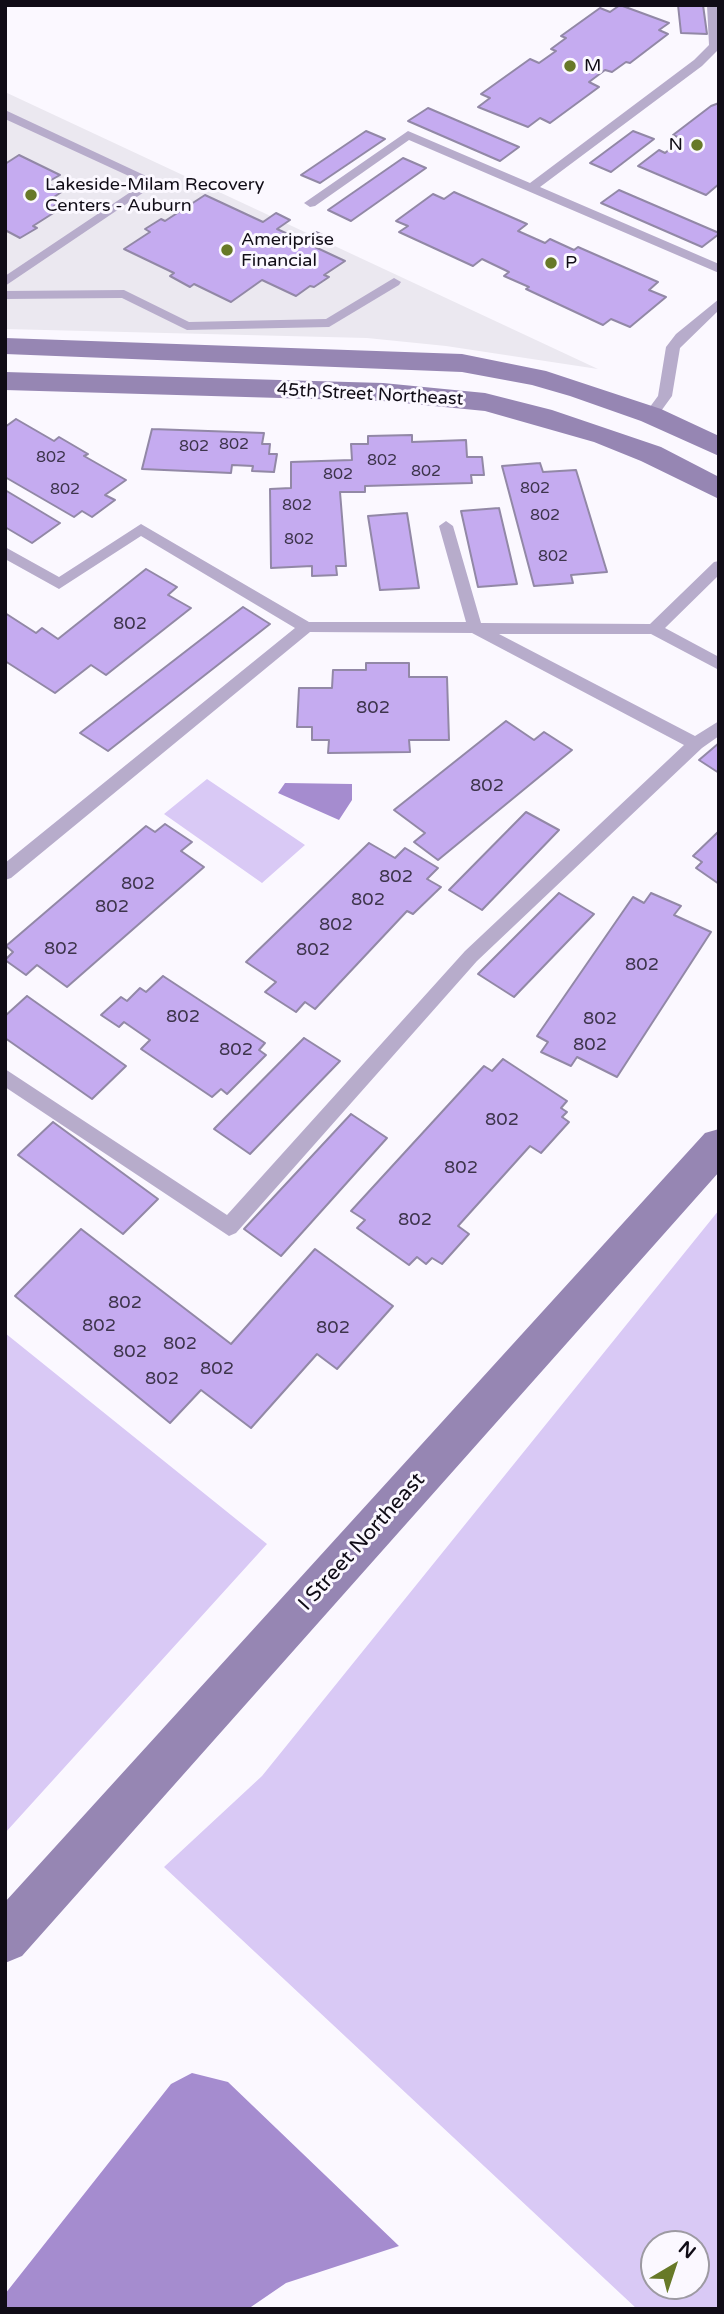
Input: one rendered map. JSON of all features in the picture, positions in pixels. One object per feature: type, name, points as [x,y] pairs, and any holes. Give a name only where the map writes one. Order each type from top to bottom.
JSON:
[{"type":"street","name":"45th Street Northeast","points":[[5,346],[186,339],[462,363],[536,377],[652,415],[719,447]]},
{"type":"street","name":"45th Street Northeast","points":[[5,381],[383,392],[485,402],[542,416],[604,436],[651,454],[719,488]]},
{"type":"street","name":"I Street Northeast","points":[[5,1939],[719,1145]]},
{"type":"lane","points":[[531,188],[698,63],[715,46],[713,5]]},
{"type":"lane","points":[[5,114],[153,183],[5,282]]},
{"type":"lane","points":[[310,203],[408,135],[719,270]]},
{"type":"lane","points":[[5,295],[124,294],[186,339],[329,323],[394,282]]},
{"type":"lane","points":[[652,415],[665,396],[673,347],[719,303]]},
{"type":"lane","points":[[446,526],[475,628],[696,744]]},
{"type":"lane","points":[[5,552],[59,584],[141,529],[306,627],[653,629],[719,664]]},
{"type":"lane","points":[[653,629],[719,566]]},
{"type":"lane","points":[[5,873],[306,627]]},
{"type":"lane","points":[[5,1077],[229,1227],[471,956],[696,744],[719,727]]},
{"type":"shaded area","points":[[5,92],[598,369],[446,346],[367,338],[5,329]]},
{"type":"shaded area","points":[[207,779],[305,845],[262,883],[164,814]]},
{"type":"shaded area","points":[[285,783],[352,784],[352,800],[339,820],[278,793]]},
{"type":"shaded area","points":[[719,1210],[719,2309],[637,2309],[164,1867],[262,1776]]},
{"type":"shaded area","points":[[5,1333],[267,1544],[5,1833]]},
{"type":"shaded area","points":[[192,2073],[228,2082],[399,2246],[286,2283],[248,2309],[5,2309],[5,2294],[171,2084]]},
{"type":"building","name":"M","points":[[620,5],[669,23],[659,30],[668,34],[630,63],[626,62],[612,72],[605,70],[589,82],[599,87],[550,123],[540,118],[528,127],[478,107],[490,98],[481,94],[530,59],[539,63],[556,51],[551,49],[566,38],[561,36],[600,8],[610,12]]},
{"type":"building","points":[[678,5],[703,5],[707,34],[681,33]]},
{"type":"building","name":"N","points":[[719,103],[719,184],[706,195],[638,166],[659,150],[665,153],[682,139],[673,135],[711,106]]},
{"type":"building","points":[[428,108],[519,147],[500,161],[408,121]]},
{"type":"building","points":[[366,131],[385,139],[320,183],[301,175]]},
{"type":"building","points":[[633,131],[654,139],[611,172],[590,163]]},
{"type":"building","name":"Lakeside-Milam Recovery Centers - Auburn","points":[[19,155],[60,175],[46,183],[63,191],[51,199],[59,203],[49,209],[55,212],[33,226],[37,228],[20,238],[5,230],[5,164]]},
{"type":"building","points":[[403,158],[426,168],[351,221],[328,210]]},
{"type":"building","points":[[619,190],[719,234],[702,247],[601,203]]},
{"type":"building","name":"P","points":[[454,192],[527,224],[518,231],[545,243],[550,239],[574,250],[578,247],[658,282],[649,290],[666,297],[630,327],[611,319],[603,325],[526,289],[529,287],[504,276],[509,272],[482,259],[473,266],[399,232],[408,226],[396,221],[433,194],[444,199]]},
{"type":"building","points":[[205,195],[263,222],[276,213],[290,220],[277,229],[303,241],[316,232],[329,238],[315,247],[345,261],[324,275],[329,277],[296,296],[262,280],[231,302],[194,284],[190,287],[170,276],[174,273],[124,249],[150,232],[145,229],[161,219],[165,221]]},
{"type":"building","points":[[16,419],[54,441],[59,437],[88,454],[84,456],[126,480],[105,495],[115,500],[92,517],[82,511],[74,517],[5,477],[5,427]]},
{"type":"building","points":[[152,429],[264,433],[262,444],[270,444],[269,454],[277,454],[274,472],[252,471],[253,466],[232,465],[231,473],[142,469]]},
{"type":"building","points":[[412,435],[412,442],[466,440],[467,457],[482,457],[484,475],[471,475],[472,483],[365,486],[365,492],[340,492],[346,566],[336,566],[337,575],[312,576],[312,566],[271,568],[270,489],[291,488],[291,462],[352,460],[351,444],[368,444],[368,436]]},
{"type":"building","points":[[540,463],[543,472],[576,470],[607,572],[571,575],[573,583],[534,586],[502,466]]},
{"type":"building","points":[[5,490],[60,523],[32,543],[5,527]]},
{"type":"building","points":[[499,508],[517,584],[478,587],[461,511]]},
{"type":"building","points":[[407,513],[419,588],[380,590],[368,516]]},
{"type":"building","points":[[146,569],[177,587],[168,595],[191,608],[106,675],[91,665],[55,693],[5,661],[5,613],[36,633],[42,628],[58,639]]},
{"type":"building","points":[[243,607],[270,624],[108,751],[80,733]]},
{"type":"building","points":[[366,663],[409,663],[409,677],[447,677],[449,740],[409,740],[410,752],[328,753],[329,740],[312,740],[312,727],[297,727],[299,688],[332,688],[333,670],[366,670]]},
{"type":"building","points":[[506,721],[534,740],[544,732],[572,750],[438,860],[414,842],[425,833],[394,810]]},
{"type":"building","points":[[719,743],[719,773],[699,760]]},
{"type":"building","points":[[526,812],[559,830],[482,910],[449,890]]},
{"type":"building","points":[[165,824],[192,842],[181,851],[204,867],[67,987],[37,965],[26,975],[5,960],[13,952],[6,946],[146,826],[155,832]]},
{"type":"building","points":[[719,831],[719,884],[696,868],[702,862],[693,856]]},
{"type":"building","points":[[369,843],[395,858],[405,848],[438,868],[427,879],[441,887],[413,914],[407,911],[315,1009],[305,1002],[296,1012],[265,992],[276,982],[246,962]]},
{"type":"building","points":[[559,893],[594,914],[514,997],[478,974]]},
{"type":"building","points":[[651,893],[681,906],[674,915],[711,932],[617,1077],[577,1057],[571,1066],[541,1052],[548,1042],[537,1036],[633,897],[644,903]]},
{"type":"building","points":[[163,976],[265,1043],[259,1050],[266,1055],[227,1094],[221,1089],[212,1097],[141,1049],[150,1040],[124,1022],[119,1027],[101,1015],[121,997],[127,1001],[140,988],[146,992]]},
{"type":"building","points":[[27,996],[126,1066],[92,1099],[5,1038],[5,1016]]},
{"type":"building","points":[[304,1038],[340,1061],[250,1154],[214,1129]]},
{"type":"building","points":[[503,1059],[567,1101],[561,1108],[567,1112],[562,1117],[569,1122],[541,1153],[530,1146],[458,1226],[469,1234],[442,1264],[432,1258],[426,1264],[417,1257],[409,1265],[357,1228],[365,1220],[351,1211],[484,1066],[492,1071]]},
{"type":"building","points":[[351,1114],[387,1138],[281,1256],[244,1229]]},
{"type":"building","points":[[53,1122],[158,1199],[123,1234],[18,1155]]},
{"type":"building","points":[[81,1229],[231,1344],[315,1249],[393,1306],[337,1369],[317,1354],[251,1428],[201,1390],[170,1423],[15,1296]]},
{"type":"place","name":"M","points":[[570,66]]},
{"type":"place","name":"N","points":[[697,145]]},
{"type":"place","name":"Lakeside-Milam Recovery Centers - Auburn","points":[[31,195]]},
{"type":"place","name":"Ameriprise Financial","points":[[227,250]]},
{"type":"place","name":"P","points":[[551,263]]}]
